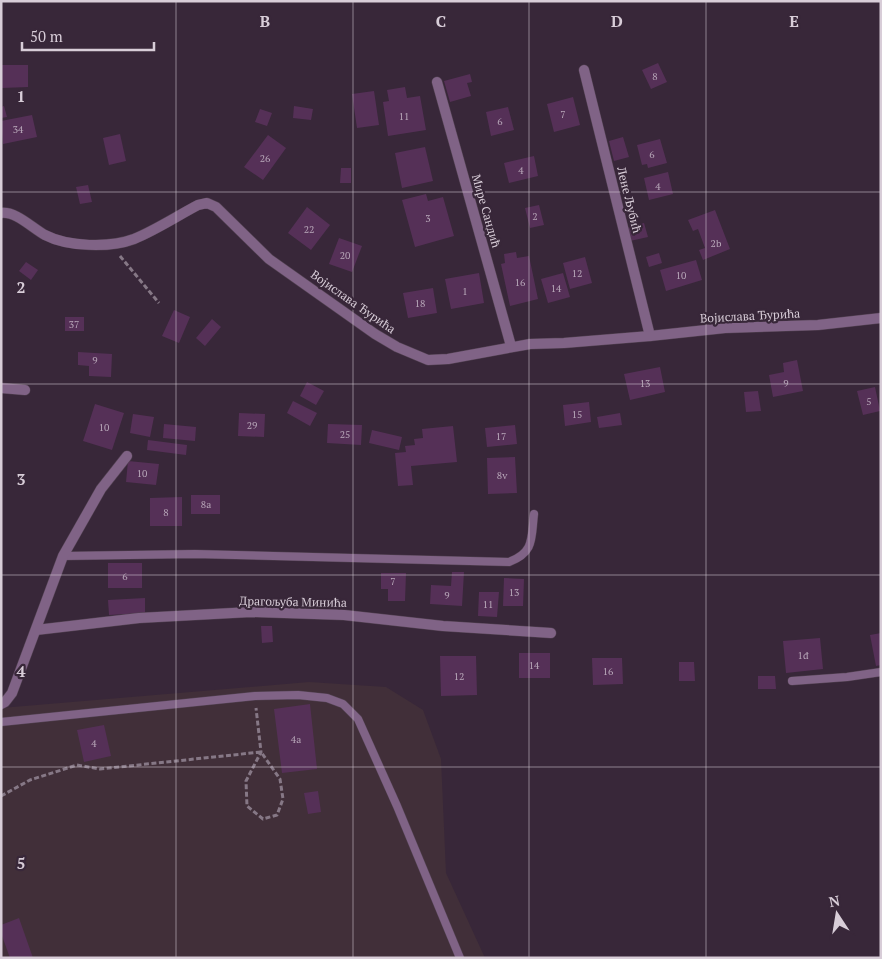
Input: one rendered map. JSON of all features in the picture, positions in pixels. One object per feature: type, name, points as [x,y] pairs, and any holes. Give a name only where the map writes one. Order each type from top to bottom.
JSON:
[{"type":"street","name":"Лене Љубић","points":[[584,70],[650,336]]},
{"type":"street","name":"Мире Сандић","points":[[437,82],[511,346]]},
{"type":"street","name":"Војислава Ђурића","points":[[2,212],[12,214],[36,230],[60,241],[73,244],[111,244],[134,239],[198,205],[207,203],[216,207],[269,259],[375,334],[397,347],[428,360],[478,354],[511,346],[650,336],[725,328],[818,325],[881,318]]},
{"type":"street","points":[[1,388],[26,390]]},
{"type":"street","points":[[1,704],[12,693],[63,556],[101,489],[127,456]]},
{"type":"street","name":"Драгољуба Минића","points":[[36,630],[139,618],[251,612],[344,615],[443,626],[551,633]]},
{"type":"lane","points":[[63,556],[195,554],[509,562],[522,556],[530,547],[534,514]]},
{"type":"lane","points":[[792,680],[847,677],[881,672]]},
{"type":"lane","points":[[1,722],[255,696],[298,695],[326,698],[343,704],[358,719],[397,806],[460,958]]},
{"type":"path","points":[[111,244],[159,304]]},
{"type":"path","points":[[255,696],[261,752],[280,779],[282,799],[276,815],[263,819],[247,806],[246,781],[261,752]]},
{"type":"path","points":[[1,796],[30,780],[77,765],[100,769],[261,752]]},
{"type":"shaded area","points":[[309,682],[386,687],[423,710],[441,759],[446,873],[485,958],[1,958],[1,708]]},
{"type":"building","points":[[658,63],[667,82],[651,89],[642,70]]},
{"type":"building","points":[[2,65],[28,65],[28,87],[2,88]]},
{"type":"building","points":[[470,74],[472,82],[467,83],[471,96],[450,102],[444,81]]},
{"type":"building","points":[[405,87],[407,98],[420,96],[426,130],[388,136],[383,102],[389,101],[387,90]]},
{"type":"building","points":[[374,91],[379,125],[357,128],[352,94]]},
{"type":"building","points":[[573,97],[580,125],[554,132],[547,104]]},
{"type":"building","points":[[4,106],[7,117],[1,118],[1,107]]},
{"type":"building","points":[[294,106],[313,109],[311,120],[293,118]]},
{"type":"building","points":[[508,107],[514,130],[491,136],[486,112]]},
{"type":"building","points":[[260,109],[272,113],[267,126],[255,122]]},
{"type":"building","points":[[32,115],[37,137],[3,144],[1,121]]},
{"type":"building","points":[[120,134],[126,161],[109,165],[103,138]]},
{"type":"building","points":[[268,135],[286,148],[263,180],[244,167]]},
{"type":"building","points":[[623,137],[629,157],[614,161],[609,141]]},
{"type":"building","points":[[660,139],[667,163],[648,168],[647,164],[642,165],[637,145]]},
{"type":"building","points":[[425,147],[433,181],[402,188],[395,153]]},
{"type":"building","points":[[534,156],[538,176],[509,183],[504,163]]},
{"type":"building","points":[[341,168],[351,168],[351,183],[340,183]]},
{"type":"building","points":[[668,172],[673,194],[649,200],[644,178]]},
{"type":"building","points":[[88,185],[92,202],[80,204],[76,187]]},
{"type":"building","points":[[426,194],[428,201],[443,197],[454,236],[415,247],[402,200]]},
{"type":"building","points":[[539,205],[544,225],[530,228],[525,208]]},
{"type":"building","points":[[307,207],[330,225],[311,250],[288,233]]},
{"type":"building","points":[[715,210],[730,249],[703,260],[699,250],[705,248],[698,229],[693,231],[688,220]]},
{"type":"building","points":[[644,223],[648,237],[630,241],[627,228]]},
{"type":"building","points":[[339,238],[362,246],[352,272],[329,264]]},
{"type":"building","points":[[516,252],[517,258],[529,256],[538,299],[510,306],[501,264],[505,263],[504,254]]},
{"type":"building","points":[[659,253],[662,263],[649,267],[646,257]]},
{"type":"building","points":[[585,257],[592,283],[570,289],[563,263]]},
{"type":"building","points":[[696,260],[702,280],[666,291],[660,270]]},
{"type":"building","points":[[26,262],[38,270],[31,280],[19,271]]},
{"type":"building","points":[[479,273],[484,303],[451,309],[445,279]]},
{"type":"building","points":[[563,273],[570,297],[548,303],[541,279]]},
{"type":"building","points":[[433,288],[437,313],[408,318],[403,293]]},
{"type":"building","points":[[174,310],[190,317],[179,343],[162,336]]},
{"type":"building","points":[[65,317],[84,317],[84,331],[65,331]]},
{"type":"building","points":[[212,319],[221,327],[205,346],[196,338]]},
{"type":"building","points":[[78,352],[112,354],[111,377],[89,376],[89,366],[78,365]]},
{"type":"building","points":[[797,360],[803,391],[773,397],[769,375],[784,372],[783,363]]},
{"type":"building","points":[[660,367],[665,392],[630,400],[624,374]]},
{"type":"building","points":[[307,382],[324,391],[316,405],[300,396]]},
{"type":"building","points":[[875,387],[880,411],[863,415],[857,391]]},
{"type":"building","points":[[758,391],[761,411],[746,412],[744,392]]},
{"type":"building","points":[[293,401],[317,413],[310,426],[287,413]]},
{"type":"building","points":[[589,402],[591,422],[565,426],[563,405]]},
{"type":"building","points":[[95,404],[124,413],[112,450],[83,441]]},
{"type":"building","points":[[239,413],[265,414],[264,437],[238,436]]},
{"type":"building","points":[[620,413],[622,425],[599,428],[597,417]]},
{"type":"building","points":[[133,414],[154,417],[150,437],[130,433]]},
{"type":"building","points":[[164,424],[196,427],[195,441],[163,438]]},
{"type":"building","points":[[328,424],[362,425],[361,445],[327,443]]},
{"type":"building","points":[[515,425],[517,444],[487,447],[485,428]]},
{"type":"building","points":[[453,426],[457,462],[411,466],[413,485],[398,486],[395,453],[406,452],[405,446],[415,445],[414,439],[423,438],[422,429]]},
{"type":"building","points":[[372,430],[402,437],[399,450],[369,443]]},
{"type":"building","points":[[148,440],[187,445],[186,455],[147,450]]},
{"type":"building","points":[[515,457],[517,493],[488,494],[487,458]]},
{"type":"building","points":[[128,461],[159,464],[156,485],[126,482]]},
{"type":"building","points":[[191,495],[220,495],[220,514],[191,514]]},
{"type":"building","points":[[182,497],[182,526],[150,526],[150,498]]},
{"type":"building","points":[[108,563],[142,563],[142,588],[108,588]]},
{"type":"building","points":[[452,572],[464,572],[462,606],[430,604],[431,585],[451,586]]},
{"type":"building","points":[[381,573],[406,573],[405,601],[388,601],[388,589],[381,589]]},
{"type":"building","points":[[504,578],[524,579],[523,606],[503,606]]},
{"type":"building","points":[[479,592],[499,592],[497,617],[478,616]]},
{"type":"building","points":[[145,598],[145,613],[109,615],[108,600]]},
{"type":"building","points":[[261,626],[272,626],[273,642],[262,643]]},
{"type":"building","points":[[881,633],[881,665],[876,666],[870,635]]},
{"type":"building","points":[[820,638],[823,669],[786,673],[783,641]]},
{"type":"building","points":[[519,653],[550,653],[550,678],[519,678]]},
{"type":"building","points":[[440,656],[476,656],[477,695],[441,696]]},
{"type":"building","points":[[592,658],[622,658],[623,684],[593,685]]},
{"type":"building","points":[[679,662],[694,662],[695,681],[679,681]]},
{"type":"building","points":[[758,676],[775,676],[776,689],[758,689]]},
{"type":"building","points":[[310,704],[317,769],[282,773],[274,709]]},
{"type":"building","points":[[104,725],[111,756],[84,762],[77,730]]},
{"type":"building","points":[[318,791],[321,812],[308,814],[304,793]]},
{"type":"building","points":[[19,918],[33,958],[10,958],[1,933],[1,925]]}]
